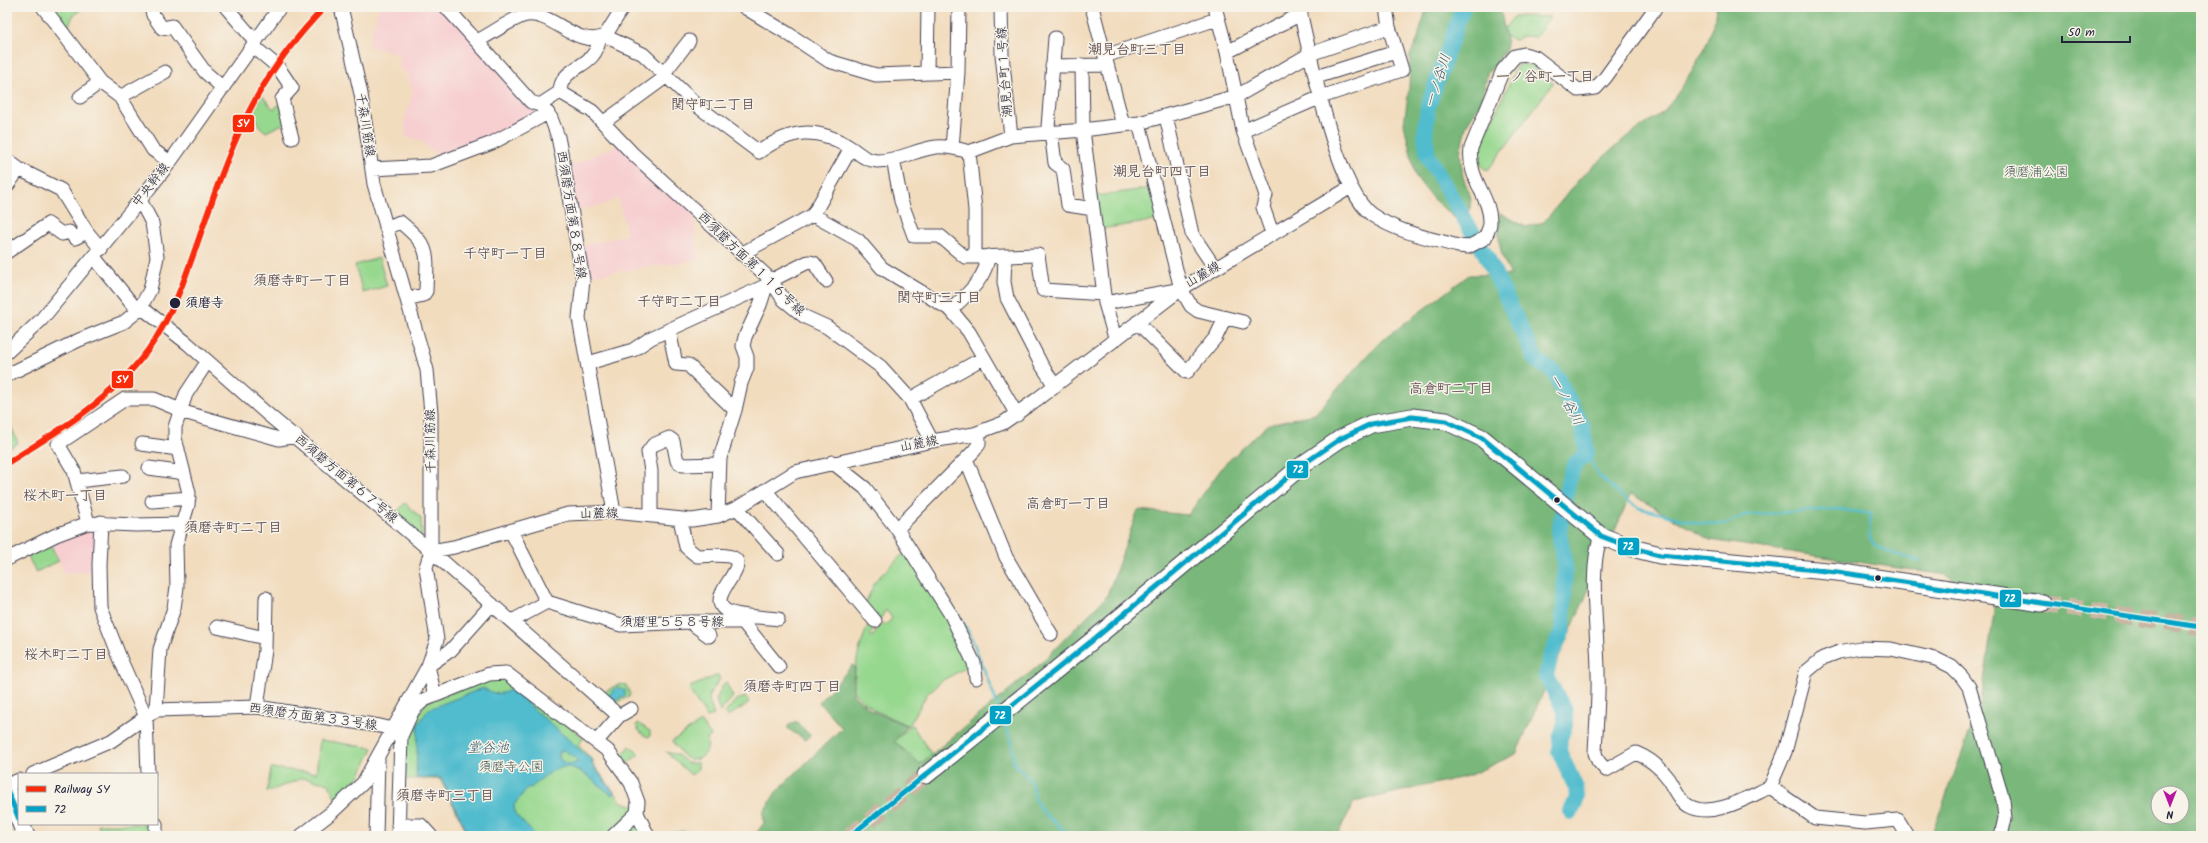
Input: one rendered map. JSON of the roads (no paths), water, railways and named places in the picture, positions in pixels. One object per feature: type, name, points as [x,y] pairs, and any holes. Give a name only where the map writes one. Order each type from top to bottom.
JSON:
[{"type":"main road","points":[[926,775],[1093,640],[1305,463],[1340,439],[1371,424],[1412,417],[1446,421],[1482,438],[1601,536],[1632,548],[1660,555],[1837,572],[2042,603]]},
{"type":"main road","points":[[8,793],[18,817]]},
{"type":"main road","points":[[21,825],[26,836]]},
{"type":"street","points":[[43,7],[100,82],[120,97],[153,150],[170,162]]},
{"type":"street","points":[[151,7],[153,15],[162,28],[172,26],[205,72],[223,88]]},
{"type":"street","points":[[226,7],[254,44],[278,67],[292,88],[282,99],[292,138]]},
{"type":"street","name":"千森川筋線","points":[[301,836],[331,812],[363,783],[397,732],[428,666],[437,640],[426,566],[431,551],[431,413],[427,370],[374,184],[360,94],[341,7]]},
{"type":"street","points":[[446,7],[531,102],[544,109]]},
{"type":"street","points":[[372,169],[431,166],[492,143],[544,109],[560,92],[563,78],[591,58],[598,48],[602,37],[623,7]]},
{"type":"street","points":[[744,7],[829,61],[876,75],[958,72]]},
{"type":"street","points":[[926,72],[928,7]]},
{"type":"street","points":[[952,148],[958,72],[959,7]]},
{"type":"street","name":"潮見台町１号線","points":[[1001,7],[1002,55],[1011,136]]},
{"type":"street","points":[[1092,7],[1123,125]]},
{"type":"street","points":[[1243,131],[1320,97],[1402,70],[1389,27],[1386,7]]},
{"type":"street","points":[[1228,52],[1300,11],[1320,97],[1333,141],[1351,187],[1371,214],[1392,227],[1468,248],[1485,238],[1490,223],[1487,207],[1472,174],[1469,161],[1471,148],[1503,70],[1515,56],[1524,54],[1535,57],[1578,90],[1596,88],[1605,78],[1656,7]]},
{"type":"street","name":"中央幹線","points":[[7,352],[41,320],[98,253],[170,162],[254,44],[276,9]]},
{"type":"street","points":[[1052,66],[1082,65],[1106,60],[1216,13],[1228,52],[1243,131],[1266,195],[1263,207],[1272,233]]},
{"type":"street","points":[[477,41],[495,33],[511,21],[525,15],[536,15],[586,39],[602,37],[642,54],[700,108],[759,152],[774,141],[793,133],[827,134],[868,160],[893,159],[935,147],[952,148],[969,152],[1011,136],[1083,130],[1139,123],[1237,96],[1310,54],[1389,27]]},
{"type":"street","points":[[1055,38],[1048,127],[1051,132],[1055,163],[1063,169],[1068,205],[1093,209]]},
{"type":"street","points":[[604,122],[665,75],[689,41]]},
{"type":"street","points":[[1316,77],[1396,52]]},
{"type":"street","points":[[1082,65],[1083,130],[1105,299],[1115,338]]},
{"type":"street","points":[[120,97],[165,72]]},
{"type":"street","points":[[80,97],[100,82]]},
{"type":"street","name":"西須磨方面第１１６号線","points":[[560,92],[592,111],[604,122],[632,153],[741,254],[784,300],[805,317],[827,327],[881,367],[910,399],[932,441]]},
{"type":"street","name":"西須磨方面第８８号線","points":[[544,109],[558,137],[571,215],[580,250],[583,280],[579,318],[614,512]]},
{"type":"street","points":[[1166,116],[1192,234],[1215,268]]},
{"type":"street","points":[[1139,123],[1180,289],[1191,306],[1198,311],[1243,322]]},
{"type":"street","points":[[741,254],[813,215],[851,148]]},
{"type":"street","points":[[951,310],[971,291],[980,279],[982,256],[975,210],[969,152]]},
{"type":"street","points":[[893,159],[902,201],[914,236],[940,236],[965,257],[1038,255],[1043,290],[1105,299],[1180,289]]},
{"type":"street","name":"西須磨方面第６７号線","points":[[7,160],[19,169],[61,190],[98,253],[136,309],[146,311],[160,322],[296,436],[512,621],[619,716]]},
{"type":"street","points":[[8,183],[19,169]]},
{"type":"street","name":"山麓線","points":[[431,551],[454,547],[568,514],[614,512],[692,520],[718,516],[737,508],[795,472],[832,462],[932,441],[974,434],[1003,423],[1017,415],[1180,289],[1351,187]]},
{"type":"street","points":[[7,375],[65,347],[124,322],[140,310],[152,285],[157,256],[152,223],[140,200]]},
{"type":"street","points":[[813,215],[858,240],[882,268],[951,310],[969,332],[1017,415]]},
{"type":"street","points":[[386,228],[400,222],[418,237],[427,254],[426,291],[423,295],[407,299]]},
{"type":"street","points":[[7,252],[48,224],[62,234],[69,232],[75,238],[87,232]]},
{"type":"street","points":[[1005,256],[1004,282],[1008,298],[1041,364],[1055,386]]},
{"type":"street","points":[[588,363],[633,350],[669,330],[808,262],[814,264],[826,281]]},
{"type":"street","points":[[718,516],[719,464],[735,410],[741,383],[747,368],[747,357],[743,346],[745,337],[760,305],[768,282]]},
{"type":"street","points":[[1137,322],[1187,372],[1216,337],[1225,318]]},
{"type":"street","points":[[669,330],[676,364],[688,365],[735,410]]},
{"type":"street","points":[[910,399],[983,358]]},
{"type":"street","points":[[148,773],[151,713],[160,649],[174,608],[177,588],[176,544],[189,498],[178,449],[175,426],[186,394],[207,362]]},
{"type":"street","points":[[151,713],[122,663],[100,607],[99,565],[95,522],[74,471],[58,444],[125,399],[154,399],[180,411],[279,439],[296,436]]},
{"type":"street","points":[[900,527],[979,444],[979,439],[974,434]]},
{"type":"street","points":[[651,516],[651,471],[648,452],[652,445],[669,438],[673,441],[677,462],[683,465],[719,464]]},
{"type":"street","points":[[142,444],[178,449]]},
{"type":"street","points":[[966,459],[1006,557],[1051,634]]},
{"type":"street","points":[[832,462],[865,488],[900,527],[951,615],[974,663],[976,678]]},
{"type":"street","points":[[149,468],[184,473]]},
{"type":"street","points":[[77,481],[123,476]]},
{"type":"street","points":[[765,490],[875,621]]},
{"type":"street","points":[[152,501],[189,498]]},
{"type":"street","points":[[737,508],[778,554]]},
{"type":"street","points":[[680,519],[686,547],[697,556],[727,555],[733,558],[736,564],[736,572],[720,594],[720,604],[724,610],[734,613],[778,619]]},
{"type":"street","points":[[7,559],[56,535],[95,522],[136,525],[182,524]]},
{"type":"street","points":[[510,531],[547,602],[512,621]]},
{"type":"street","points":[[1601,536],[1596,548],[1598,673],[1595,753],[1598,761],[1606,770],[1636,753],[1647,757],[1660,768],[1688,806],[1703,811],[1725,806],[1770,787],[1785,752],[1806,672],[1823,658],[1838,652],[1860,648],[1891,649],[1936,659],[1952,667],[1969,687],[2003,800],[2005,818],[2001,836]]},
{"type":"street","points":[[257,707],[265,638],[266,598]]},
{"type":"street","name":"須磨里５５８号線","points":[[547,602],[622,625],[690,622],[743,622],[779,667]]},
{"type":"street","points":[[435,696],[428,666],[451,650],[492,604]]},
{"type":"street","points":[[690,622],[709,636]]},
{"type":"street","points":[[217,627],[265,638]]},
{"type":"street","points":[[431,836],[421,825],[398,830],[397,732],[413,710],[424,700],[489,674],[506,673],[608,751],[631,783],[638,802],[637,813],[648,836]]},
{"type":"street","name":"西須磨方面第３３号線","points":[[151,713],[257,707],[397,732]]},
{"type":"street","points":[[596,742],[619,716],[631,709]]},
{"type":"street","points":[[35,773],[111,741],[151,713]]},
{"type":"street","points":[[376,836],[378,759]]},
{"type":"street","points":[[8,793],[18,781]]},
{"type":"street","points":[[1770,787],[1815,818],[1865,823],[1898,820],[1908,836]]},
{"type":"street","points":[[613,836],[637,813]]},
{"type":"street","points":[[156,825],[156,836]]},
{"type":"water","points":[[618,687],[625,690],[625,696],[611,702],[600,703]]},
{"type":"water","name":"堂谷池","points":[[483,688],[490,692],[497,693],[504,693],[511,689],[593,761],[591,763],[614,793],[612,795],[580,771],[563,767],[554,770],[531,788],[528,787],[514,805],[515,814],[536,836],[469,836],[441,778],[416,778],[418,724],[429,709]],"holes":[[[563,750],[576,758],[577,763],[567,764],[560,760],[558,753]]]},
{"type":"waterway","name":"一ノ谷川","points":[[1463,7],[1428,106],[1425,135],[1428,157],[1486,255],[1536,360],[1554,372],[1582,425],[1587,453],[1574,465],[1568,484],[1559,532],[1565,564],[1563,630],[1551,655],[1546,676],[1565,711],[1565,724],[1560,739],[1559,751],[1576,788],[1577,798],[1571,812]]},
{"type":"waterway","points":[[1587,453],[1599,476],[1625,499],[1639,508],[1697,523],[1726,524],[1744,515],[1838,509],[1871,514],[1869,526],[1870,537],[1878,547],[1892,554],[1920,561]]},
{"type":"waterway","points":[[917,549],[971,636],[998,706]]},
{"type":"waterway","points":[[1004,722],[1012,742],[1014,763],[1031,781],[1036,801],[1042,811],[1070,836]]},
{"type":"tunnel","points":[[2042,603],[2201,627]]},
{"type":"tunnel","points":[[850,836],[926,775]]},
{"type":"rail line","name":"SY","points":[[7,463],[46,439],[101,399],[118,384],[148,350],[159,333],[177,298],[221,175],[256,98],[286,53],[325,7]]},
{"type":"place","name":"須磨寺","points":[[175,303]]},
{"type":"district","name":"潮見台町三丁目","points":[[1137,50]]},
{"type":"district","name":"一ノ谷町一丁目","points":[[1545,77]]},
{"type":"district","name":"関守町二丁目","points":[[713,105]]},
{"type":"district","name":"潮見台町四丁目","points":[[1162,172]]},
{"type":"district","name":"千守町一丁目","points":[[505,254]]},
{"type":"district","name":"須磨寺町一丁目","points":[[302,281]]},
{"type":"district","name":"関守町三丁目","points":[[939,298]]},
{"type":"district","name":"千守町二丁目","points":[[679,302]]},
{"type":"district","name":"高倉町二丁目","points":[[1451,389]]},
{"type":"district","name":"桜木町一丁目","points":[[65,496]]},
{"type":"district","name":"高倉町一丁目","points":[[1068,504]]},
{"type":"district","name":"須磨寺町二丁目","points":[[233,528]]},
{"type":"district","name":"桜木町二丁目","points":[[66,655]]},
{"type":"district","name":"須磨寺町四丁目","points":[[792,687]]},
{"type":"district","name":"須磨寺町三丁目","points":[[445,796]]},
{"type":"park label","name":"須磨浦公園","points":[[2036,172]]},
{"type":"park label","name":"須磨寺公園","points":[[511,767]]}]
